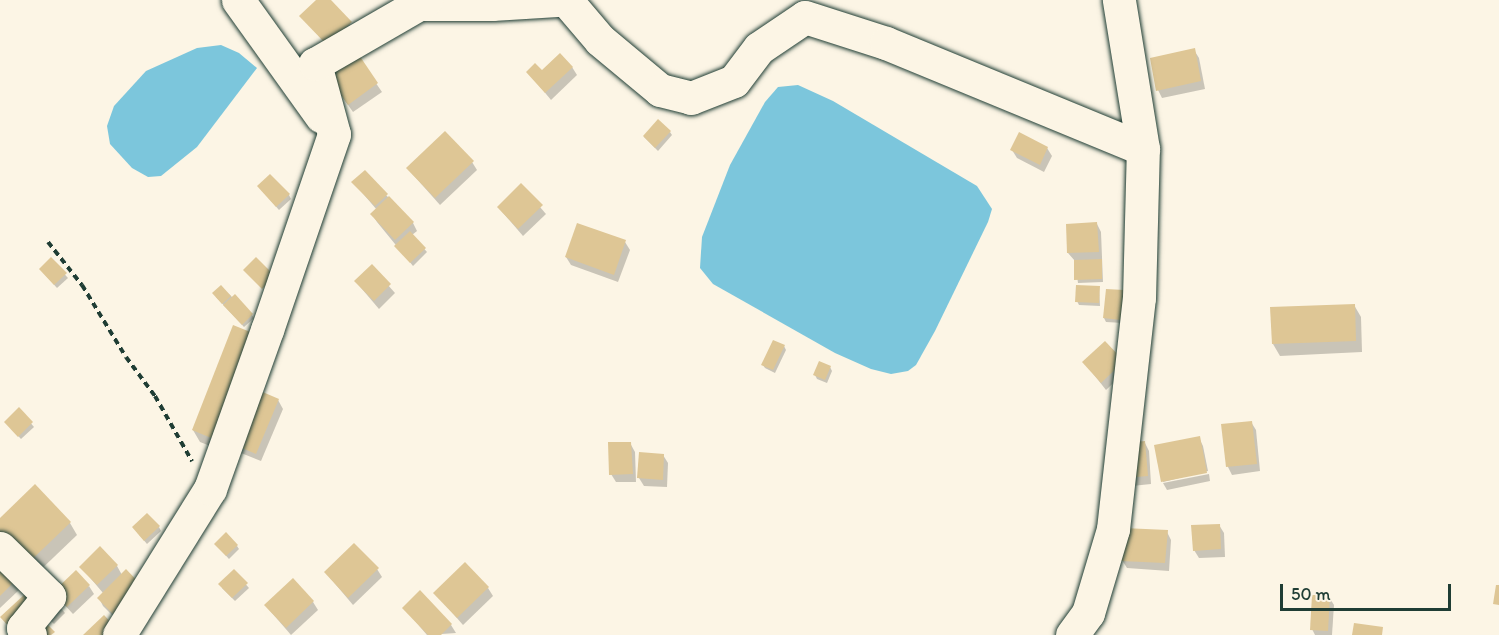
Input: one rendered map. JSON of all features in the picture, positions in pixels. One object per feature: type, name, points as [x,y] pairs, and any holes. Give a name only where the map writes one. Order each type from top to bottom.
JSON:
[{"type":"street","points":[[238,0],[334,134]]},
{"type":"street","points":[[119,635],[210,489],[334,134],[315,64],[422,2],[492,4],[557,0]]},
{"type":"street","points":[[567,0],[600,40],[660,90],[691,98],[734,81],[759,48],[805,17],[886,43],[1143,149]]},
{"type":"street","points":[[1072,635],[1088,613],[1113,529],[1139,298],[1143,149],[1119,0]]},
{"type":"street","points":[[0,548],[49,596],[22,628],[30,635]]},
{"type":"path","points":[[48,242],[82,285],[126,357],[155,396],[210,489]]},
{"type":"water","points":[[221,45],[239,53],[257,68],[197,147],[161,176],[148,177],[132,168],[110,144],[107,126],[114,106],[146,71],[197,48]]},
{"type":"water","points":[[798,85],[833,101],[977,186],[992,209],[988,222],[935,331],[916,365],[908,371],[891,374],[871,369],[835,353],[713,284],[700,268],[702,237],[730,165],[765,102],[778,87]]},
{"type":"building","points":[[316,0],[331,0],[352,22],[327,45],[299,16]]},
{"type":"building","points":[[1195,48],[1201,81],[1156,91],[1150,58]]},
{"type":"building","points":[[357,52],[378,83],[348,105],[326,74]]},
{"type":"building","points":[[560,53],[573,67],[545,93],[526,72],[535,63],[542,70]]},
{"type":"building","points":[[658,119],[671,131],[655,148],[643,136]]},
{"type":"building","points":[[445,131],[474,161],[435,198],[406,168]]},
{"type":"building","points":[[1019,132],[1048,147],[1040,165],[1010,150]]},
{"type":"building","points":[[365,170],[388,194],[375,206],[351,182]]},
{"type":"building","points":[[270,174],[290,194],[276,207],[257,186]]},
{"type":"building","points":[[521,183],[543,205],[518,229],[497,207]]},
{"type":"building","points":[[389,196],[414,222],[395,240],[370,214]]},
{"type":"building","points":[[1097,222],[1099,252],[1067,253],[1066,224]]},
{"type":"building","points":[[577,223],[626,240],[614,275],[565,257]]},
{"type":"building","points":[[410,231],[426,248],[410,263],[394,246]]},
{"type":"building","points":[[51,257],[67,273],[54,285],[39,269]]},
{"type":"building","points":[[256,257],[275,276],[262,289],[243,270]]},
{"type":"building","points":[[1102,259],[1102,279],[1074,280],[1074,260]]},
{"type":"building","points":[[372,264],[391,284],[374,301],[354,281]]},
{"type":"building","points":[[221,285],[231,296],[222,304],[212,293]]},
{"type":"building","points":[[1076,285],[1100,286],[1099,303],[1075,302]]},
{"type":"building","points":[[1106,289],[1124,290],[1121,320],[1103,318]]},
{"type":"building","points":[[235,294],[253,314],[242,325],[223,305]]},
{"type":"building","points":[[1355,304],[1356,341],[1272,344],[1270,307]]},
{"type":"building","points":[[233,325],[258,335],[216,440],[192,430]]},
{"type":"building","points":[[773,340],[785,345],[773,370],[761,365]]},
{"type":"building","points":[[1105,341],[1124,361],[1101,383],[1082,362]]},
{"type":"building","points":[[819,361],[831,366],[825,380],[813,375]]},
{"type":"building","points":[[258,390],[279,399],[256,454],[235,445]]},
{"type":"building","points":[[19,407],[33,422],[18,437],[4,422]]},
{"type":"building","points":[[1252,421],[1257,464],[1226,467],[1221,424]]},
{"type":"building","points":[[1200,436],[1207,473],[1161,482],[1154,445]]},
{"type":"building","points":[[1145,441],[1148,476],[1126,478],[1124,443]]},
{"type":"building","points":[[608,442],[631,442],[633,474],[609,475]]},
{"type":"building","points":[[639,452],[664,454],[663,480],[637,478]]},
{"type":"building","points":[[35,484],[71,522],[23,568],[0,543],[0,518]]},
{"type":"building","points":[[147,513],[160,526],[144,541],[132,527]]},
{"type":"building","points":[[1220,524],[1221,549],[1193,551],[1191,525]]},
{"type":"building","points":[[1123,528],[1168,530],[1165,563],[1121,561]]},
{"type":"building","points":[[226,532],[238,545],[226,556],[214,544]]},
{"type":"building","points":[[354,543],[379,568],[348,598],[324,572]]},
{"type":"building","points":[[100,546],[118,565],[97,585],[79,567]]},
{"type":"building","points":[[465,562],[489,587],[457,618],[433,593]]},
{"type":"building","points":[[0,565],[15,581],[0,596]]},
{"type":"building","points":[[126,569],[143,587],[114,615],[97,598]]},
{"type":"building","points":[[234,569],[248,583],[232,598],[218,584]]},
{"type":"building","points":[[76,570],[90,585],[67,607],[53,592]]},
{"type":"building","points":[[293,578],[314,601],[286,628],[264,605]]},
{"type":"building","points":[[1496,585],[1499,585],[1499,605],[1493,604]]},
{"type":"building","points":[[420,590],[452,624],[441,635],[428,635],[402,608]]},
{"type":"building","points":[[25,594],[35,604],[10,628],[0,617]]},
{"type":"building","points":[[1312,595],[1330,595],[1328,631],[1310,630]]},
{"type":"building","points":[[38,615],[55,632],[51,635],[35,635]]},
{"type":"building","points":[[104,615],[117,629],[110,635],[83,635]]},
{"type":"building","points":[[1354,623],[1383,627],[1382,635],[1352,635]]}]
